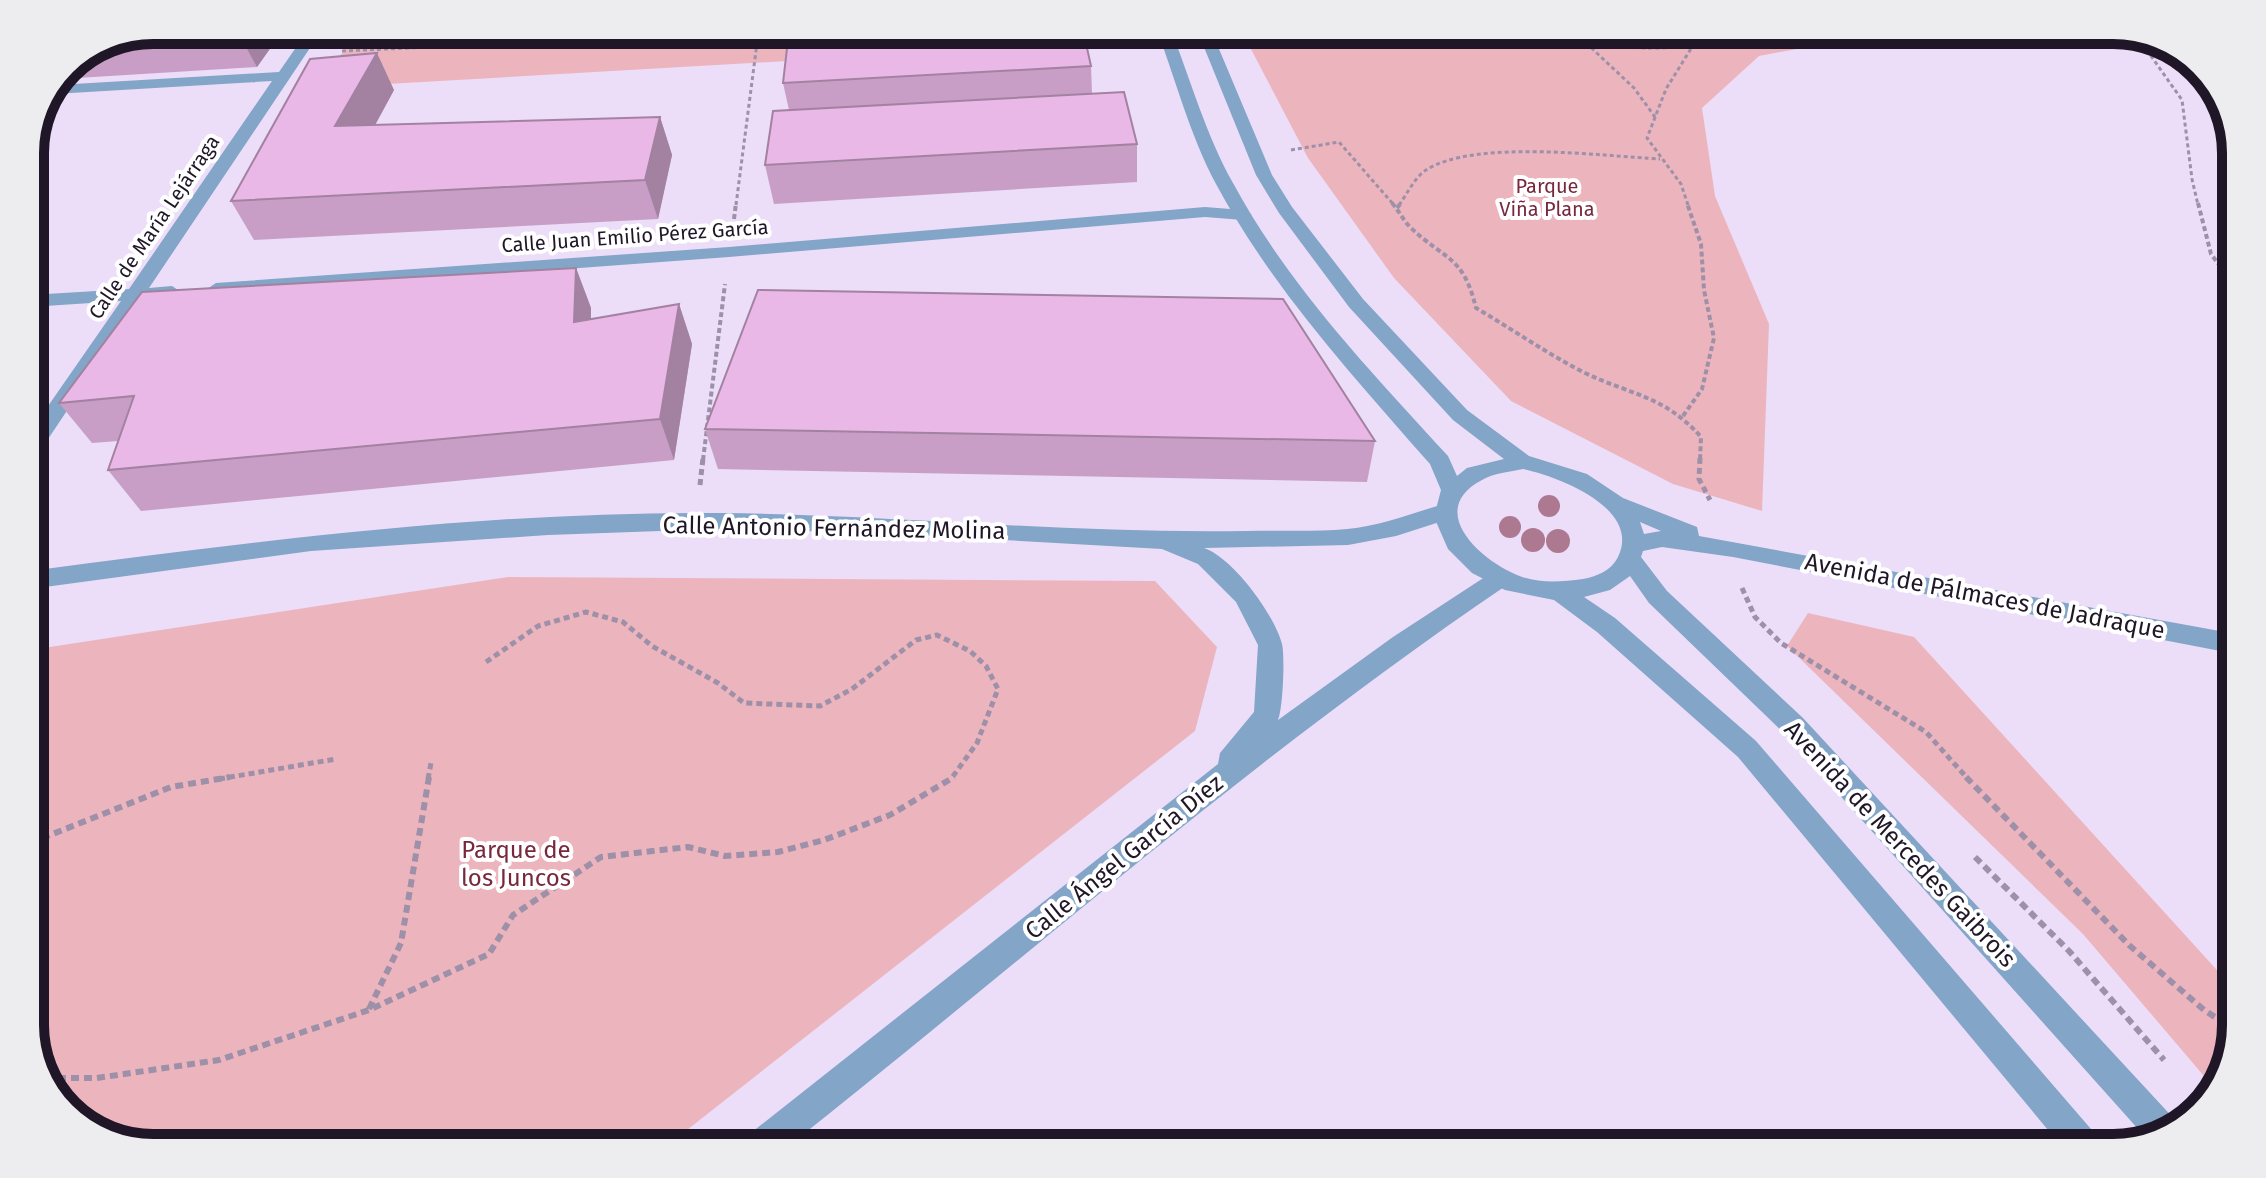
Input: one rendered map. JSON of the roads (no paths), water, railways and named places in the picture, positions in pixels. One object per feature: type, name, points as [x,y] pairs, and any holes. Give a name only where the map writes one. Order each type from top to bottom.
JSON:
[{"type":"street","name":"Calle de María Lejárraga","points":[[44,428],[305,44]]},
{"type":"street","points":[[1170,44],[1223,180],[1243,215],[1312,312],[1440,461],[1452,489]]},
{"type":"street","points":[[1210,44],[1264,175],[1285,209],[1356,303],[1460,415],[1523,462]]},
{"type":"street","points":[[65,89],[284,76]]},
{"type":"street","name":"Calle Juan Emilio Pérez García","points":[[44,300],[729,252],[1205,212],[1243,215]]},
{"type":"street","points":[[1523,462],[1563,471],[1584,481],[1624,514],[1632,529],[1632,552],[1620,572],[1605,583],[1560,592],[1518,586],[1480,568],[1453,542],[1444,512],[1452,489],[1470,474],[1494,464],[1523,462]]},
{"type":"street","name":"Avenida de Pálmaces de Jadraque","points":[[1614,503],[1733,549]]},
{"type":"street","name":"Calle Antonio Fernández Molina","points":[[44,578],[311,543],[548,527],[716,521],[881,525],[1156,541],[1348,537],[1396,528],[1444,512]]},
{"type":"street","name":"Avenida de Pálmaces de Jadraque","points":[[1632,552],[1662,539],[1733,549],[2222,641]]},
{"type":"street","points":[[1156,541],[1211,563],[1245,596],[1270,645],[1267,715],[1206,791]]},
{"type":"street","name":"Avenida de Mercedes Gaibrois","points":[[1632,552],[1658,597],[1794,726],[2157,1125]]},
{"type":"street","name":"Calle Ángel García Díez","points":[[777,1134],[1206,791],[1428,624],[1499,579]]},
{"type":"street","name":"Avenida de Mercedes Gaibrois","points":[[1560,592],[1606,625],[1747,749],[2073,1134]]},
{"type":"park label","name":"Parque Viña Plana","points":[[1547,198]]},
{"type":"park label","name":"Parque de los Juncos","points":[[516,864]]}]
